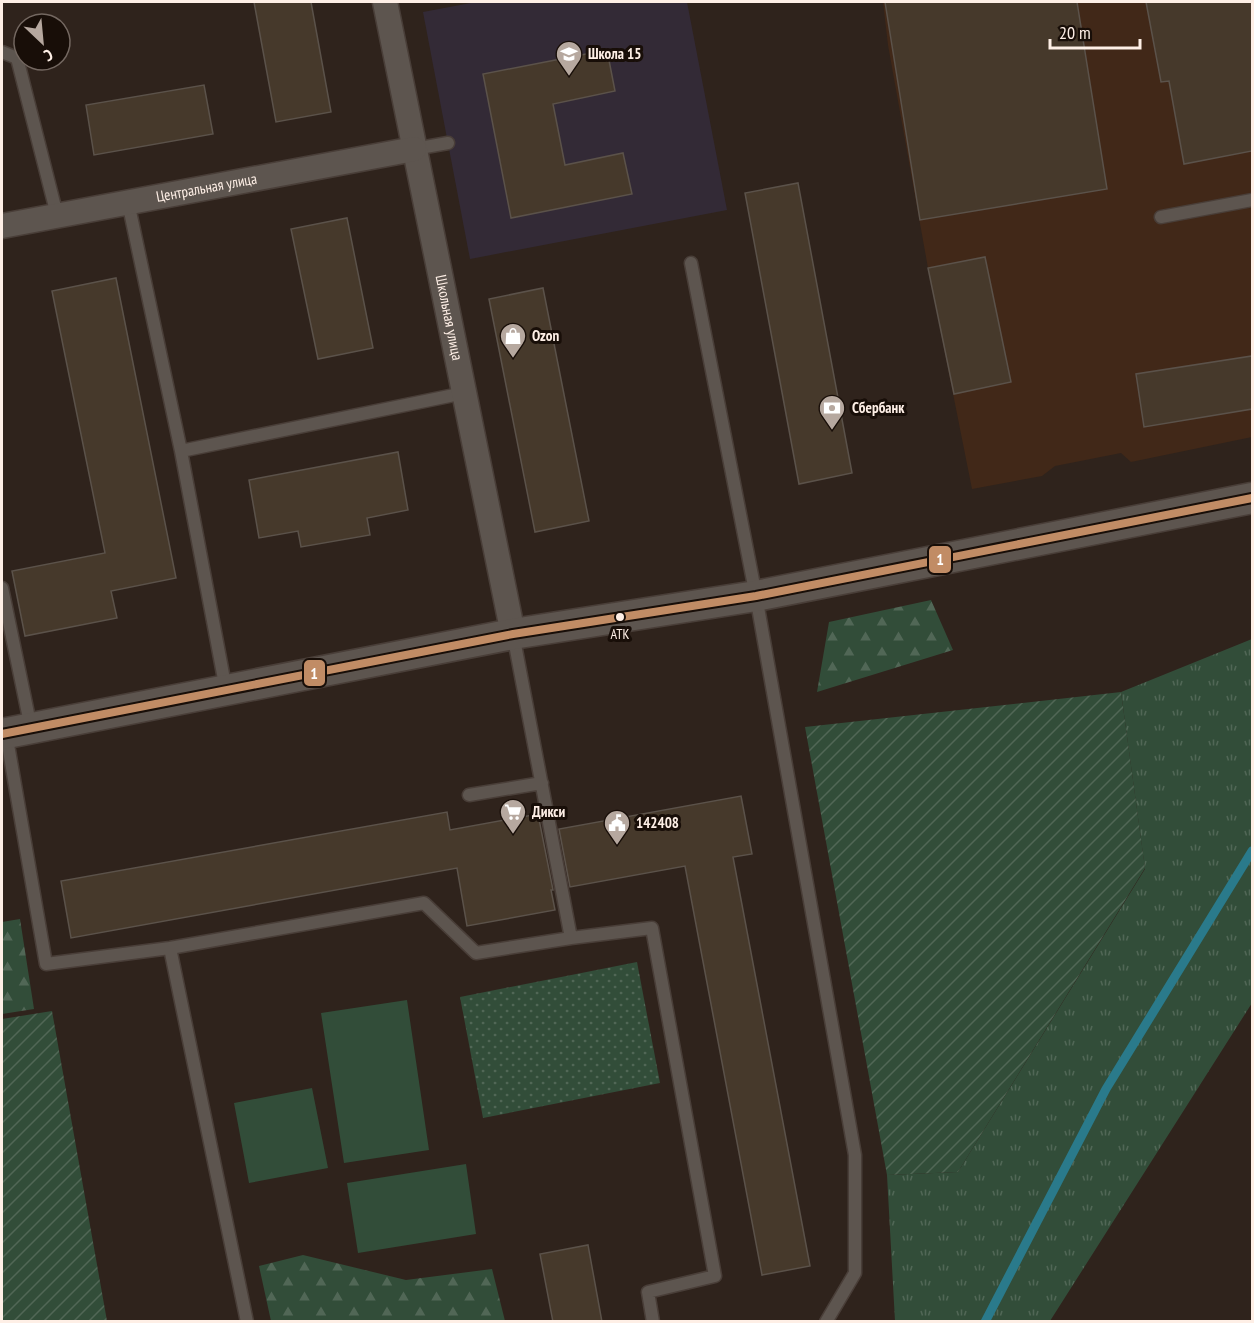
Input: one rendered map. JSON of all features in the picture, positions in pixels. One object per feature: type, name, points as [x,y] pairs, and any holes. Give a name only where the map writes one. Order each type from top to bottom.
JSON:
[{"type":"street","name":"Школьная улица","points":[[385,2],[513,634]]},
{"type":"street","name":"Центральная улица","points":[[2,226],[414,149]]},
{"type":"street","points":[[13,732],[513,634],[756,596],[1252,498]]},
{"type":"lane","points":[[2,52],[17,58],[57,215]]},
{"type":"lane","points":[[414,149],[448,143]]},
{"type":"lane","points":[[1161,217],[1252,200]]},
{"type":"lane","points":[[128,202],[181,451],[226,690]]},
{"type":"lane","points":[[691,263],[756,596],[855,1155],[855,1273],[826,1322]]},
{"type":"lane","points":[[181,451],[464,393]]},
{"type":"lane","points":[[2,588],[13,732],[46,964],[170,948],[424,903],[476,953],[652,928],[715,1276],[648,1292],[653,1322]]},
{"type":"lane","points":[[513,634],[571,938]]},
{"type":"lane","points":[[469,795],[542,783]]},
{"type":"lane","points":[[170,948],[247,1322]]},
{"type":"shaded area","name":"Школа 15","points":[[476,2],[687,2],[727,210],[470,259],[423,12]]},
{"type":"shaded area","points":[[883,2],[1252,2],[1252,437],[1131,462],[1121,453],[1055,466],[1042,476],[972,489],[928,268],[888,45]]},
{"type":"green space","points":[[931,600],[953,650],[817,692],[829,622]]},
{"type":"green space","points":[[1252,639],[1252,1003],[1050,1321],[895,1321],[887,1175],[958,1172],[1145,869],[1121,692]]},
{"type":"green space","points":[[1121,692],[1145,868],[958,1172],[887,1175],[805,727]]},
{"type":"green space","points":[[20,919],[34,1009],[2,1014],[2,922]]},
{"type":"green space","points":[[637,962],[660,1083],[483,1118],[460,997]]},
{"type":"green space","points":[[407,1000],[429,1150],[344,1163],[321,1013]]},
{"type":"green space","points":[[52,1011],[107,1321],[2,1321],[2,1019]]},
{"type":"green space","points":[[312,1088],[328,1168],[249,1183],[234,1103]]},
{"type":"green space","points":[[466,1164],[476,1234],[358,1253],[347,1183]]},
{"type":"green space","points":[[303,1255],[406,1280],[492,1269],[505,1321],[271,1321],[259,1266]]},
{"type":"building","points":[[254,2],[311,2],[331,112],[276,122]]},
{"type":"building","points":[[885,2],[1077,2],[1107,189],[920,220]]},
{"type":"building","points":[[1146,2],[1252,2],[1252,151],[1184,164],[1169,81],[1161,82]]},
{"type":"building","points":[[607,50],[615,91],[553,104],[565,165],[623,153],[632,194],[511,218],[483,74]]},
{"type":"building","points":[[204,85],[213,134],[94,155],[86,105]]},
{"type":"building","points":[[798,183],[852,473],[799,484],[745,193]]},
{"type":"building","points":[[347,218],[373,348],[318,359],[291,229]]},
{"type":"building","points":[[985,257],[1011,382],[954,394],[928,268]]},
{"type":"building","points":[[116,278],[176,578],[111,591],[117,618],[25,636],[12,571],[105,553],[52,291]]},
{"type":"building","points":[[543,288],[589,521],[535,532],[489,299]]},
{"type":"building","points":[[1252,356],[1252,409],[1144,427],[1136,374]]},
{"type":"building","points":[[398,452],[408,510],[367,518],[370,535],[301,547],[298,531],[259,538],[249,480]]},
{"type":"building","points":[[741,796],[752,854],[733,857],[810,1266],[762,1275],[685,866],[570,887],[559,829]]},
{"type":"building","points":[[447,812],[450,830],[538,814],[555,910],[467,926],[457,868],[71,938],[61,881]]},
{"type":"building","points":[[588,1245],[602,1322],[553,1322],[540,1254]]},
{"type":"waterway","points":[[985,1322],[1106,1089],[1252,851]]},
{"type":"transit line","name":"1","points":[[2,734],[513,634],[756,596],[1252,498]]},
{"type":"place","name":"Школа 15","points":[[569,77]]},
{"type":"place","name":"Ozon","points":[[513,359]]},
{"type":"place","name":"Сбербанк","points":[[832,431]]},
{"type":"place","name":"АТК","points":[[620,617]]},
{"type":"place","name":"Дикси","points":[[513,835]]},
{"type":"place","name":"142408","points":[[617,846]]}]
